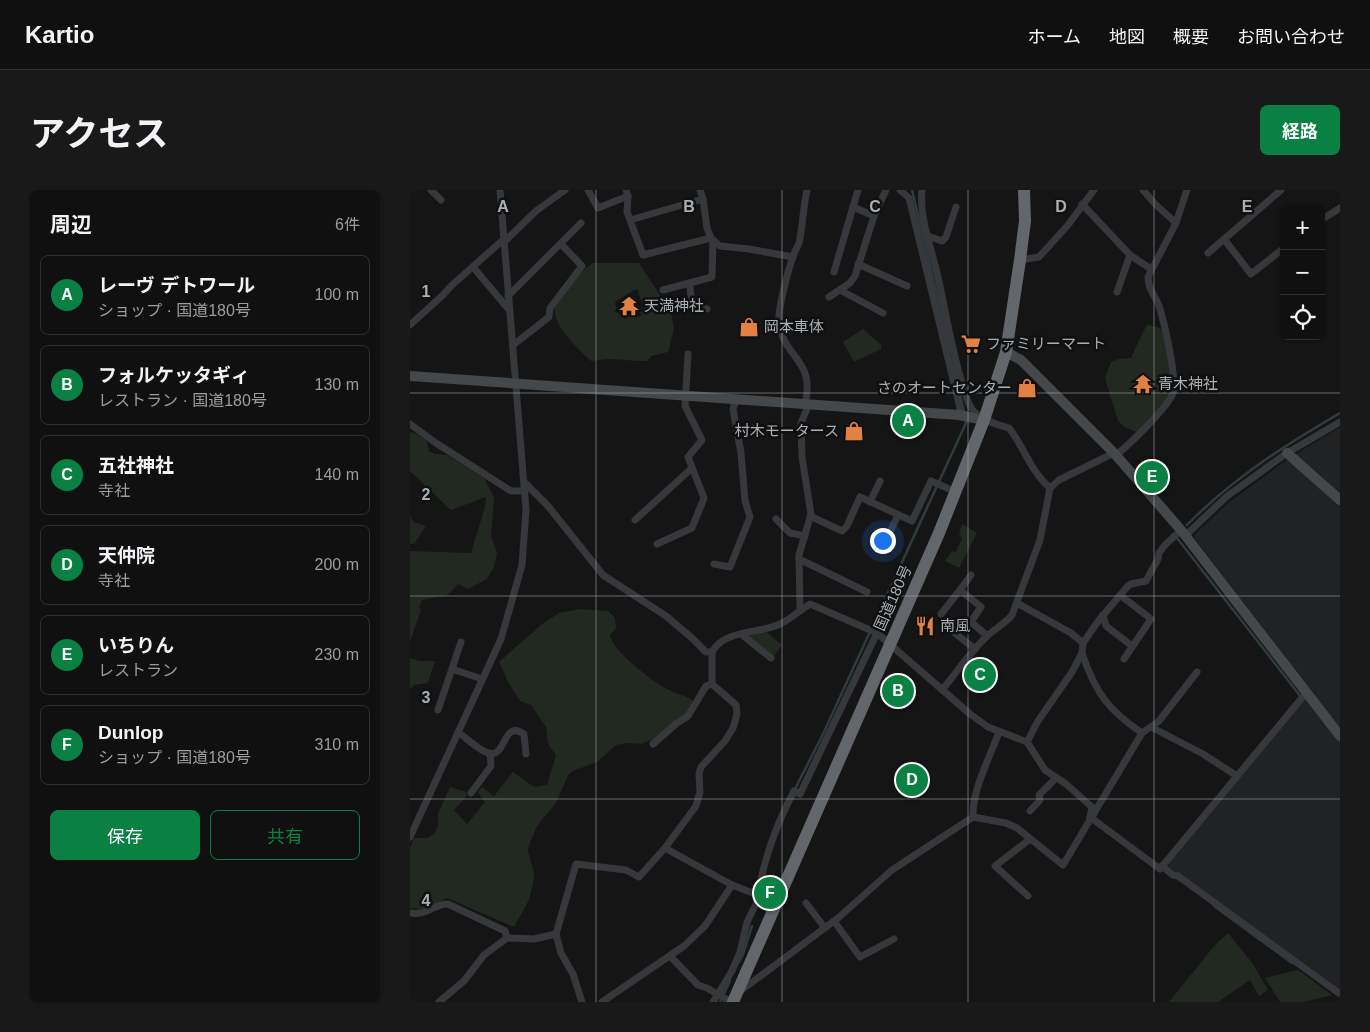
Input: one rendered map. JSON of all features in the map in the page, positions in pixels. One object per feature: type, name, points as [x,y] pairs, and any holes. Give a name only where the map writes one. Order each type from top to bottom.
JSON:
[{"type":"highway","name":"国道180号","points":[[727,998],[772,911],[891,644],[956,492],[984,420],[1006,352],[1025,221],[1024,190]]},
{"type":"street","points":[[431,190],[441,200]]},
{"type":"street","points":[[410,837],[501,639],[520,575],[526,526],[525,491],[500,190]]},
{"type":"street","points":[[410,325],[536,211],[565,190]]},
{"type":"street","points":[[588,190],[598,208],[627,193],[627,212],[643,255],[712,240],[720,246],[749,249],[793,258]]},
{"type":"street","points":[[663,290],[712,276],[712,240],[707,228],[703,198],[700,190]]},
{"type":"street","points":[[800,611],[798,559],[810,516],[802,457],[801,423],[807,404],[807,395],[805,369],[785,341],[779,324],[784,289],[798,244],[806,190]]},
{"type":"street","points":[[834,272],[858,190]]},
{"type":"street","points":[[829,297],[850,283],[855,276],[874,216],[886,190]]},
{"type":"street","points":[[900,190],[909,198],[925,245],[943,321],[960,408],[964,416]]},
{"type":"street","points":[[922,190],[921,201],[928,236],[925,245]]},
{"type":"street","points":[[1020,260],[1039,257],[1068,225],[1094,190]]},
{"type":"street","points":[[1143,190],[1176,223]]},
{"type":"street","points":[[942,690],[986,637],[996,628],[1006,623],[1012,615],[1040,540],[1050,488],[1059,480],[1115,454],[1127,446],[1154,418],[1173,394],[1174,377],[1160,307],[1148,285],[1148,277],[1176,223],[1187,190]]},
{"type":"street","points":[[1208,253],[1281,190]]},
{"type":"street","points":[[630,220],[703,198]]},
{"type":"street","points":[[1082,204],[1130,255],[1151,269]]},
{"type":"street","points":[[853,207],[874,216]]},
{"type":"street","points":[[928,236],[942,241],[946,237],[956,207]]},
{"type":"street","points":[[1325,217],[1340,208]]},
{"type":"street","points":[[508,296],[581,223]]},
{"type":"street","points":[[1224,239],[1251,274],[1281,250]]},
{"type":"street","points":[[512,344],[549,317],[550,308],[582,266],[561,244]]},
{"type":"street","points":[[1117,292],[1130,255]]},
{"type":"street","points":[[858,264],[907,286]]},
{"type":"street","points":[[473,267],[510,311]]},
{"type":"street","points":[[690,283],[690,297],[698,306],[707,309]]},
{"type":"street","points":[[840,290],[883,313]]},
{"type":"street","points":[[943,321],[967,397],[972,409],[984,420]]},
{"type":"street","points":[[1006,352],[1021,360],[1115,454],[1183,533],[1340,736]]},
{"type":"street","points":[[657,544],[692,528],[704,498],[688,457],[702,440],[685,406],[688,354]]},
{"type":"street","points":[[410,376],[964,416],[1009,428],[1026,458],[1050,488]]},
{"type":"street","points":[[714,564],[730,567],[750,517],[745,501],[741,452],[733,409],[736,400]]},
{"type":"street","points":[[1026,742],[1038,721],[1072,672],[1082,653],[1083,643],[1103,615],[1131,584],[1146,581],[1158,559],[1159,553],[1165,545],[1183,533],[1226,496],[1287,453],[1340,422]]},
{"type":"street","points":[[410,424],[511,491],[525,491]]},
{"type":"street","points":[[1287,453],[1340,500]]},
{"type":"street","points":[[635,520],[692,468]]},
{"type":"street","points":[[870,502],[880,481]]},
{"type":"street","points":[[810,516],[842,531],[860,497],[912,521],[931,481],[956,492]]},
{"type":"street","points":[[524,482],[548,506],[603,575],[666,616],[706,652],[712,652],[725,639],[780,624],[810,604],[877,633],[970,714],[999,732],[1026,742],[1044,770],[1092,807],[1090,817]]},
{"type":"street","points":[[888,536],[898,515]]},
{"type":"street","points":[[776,519],[790,533],[805,536]]},
{"type":"street","points":[[798,559],[867,592]]},
{"type":"street","points":[[941,614],[971,575]]},
{"type":"street","points":[[960,590],[982,607],[971,622],[986,637]]},
{"type":"street","points":[[1120,595],[1151,619],[1124,659]]},
{"type":"street","points":[[1017,602],[1083,643]]},
{"type":"street","points":[[1103,615],[1106,626],[1132,646]]},
{"type":"street","points":[[951,630],[975,649]]},
{"type":"street","points":[[727,998],[732,971],[740,952],[747,922],[758,898],[766,857],[784,810],[794,791],[800,794],[877,633]]},
{"type":"street","points":[[741,634],[771,658]]},
{"type":"street","points":[[438,710],[461,642]]},
{"type":"street","points":[[582,1002],[573,974],[561,953],[556,934],[576,864],[626,870],[639,877],[665,848],[698,802],[701,766],[730,734],[737,708],[712,684],[712,652]]},
{"type":"street","points":[[1082,653],[1089,674],[1103,698],[1124,721],[1142,733]]},
{"type":"street","points":[[452,669],[482,680]]},
{"type":"street","points":[[713,1002],[727,998],[825,928],[892,870],[973,817],[1006,823],[1017,828],[1063,865],[1142,733],[1159,721],[1197,672]]},
{"type":"street","points":[[653,744],[688,716],[706,686],[712,684]]},
{"type":"street","points":[[1090,817],[1160,869],[1235,775],[1306,693]]},
{"type":"street","points":[[1151,727],[1203,754],[1235,775]]},
{"type":"street","points":[[458,732],[486,753],[499,752],[508,733],[514,731],[524,734],[526,754]]},
{"type":"street","points":[[973,817],[980,783],[999,732]]},
{"type":"street","points":[[471,793],[491,766],[490,753]]},
{"type":"street","points":[[1030,811],[1040,800],[1039,795],[1056,778]]},
{"type":"street","points":[[1028,896],[995,866],[1030,838]]},
{"type":"street","points":[[665,848],[758,898],[772,911]]},
{"type":"street","points":[[1162,866],[1340,994]]},
{"type":"street","points":[[602,1002],[684,946],[705,926],[732,885]]},
{"type":"street","points":[[806,903],[825,928]]},
{"type":"street","points":[[410,913],[423,914],[443,904],[448,904],[505,931],[507,938]]},
{"type":"street","points":[[834,921],[860,957],[894,939]]},
{"type":"street","points":[[439,1002],[464,981],[484,955],[507,938],[534,939],[556,934]]},
{"type":"street","points":[[670,956],[698,985],[727,998]]},
{"type":"shaded area","points":[[593,263],[639,263],[671,312],[674,329],[668,352],[651,356],[647,361],[612,359],[591,361],[573,344],[557,321],[555,307],[571,284]],"holes":[[[637,289],[644,307],[640,312],[642,315],[639,317],[634,311],[625,319],[617,312],[615,302]]]},
{"type":"shaded area","points":[[1147,324],[1162,329],[1171,369],[1172,384],[1166,401],[1136,432],[1118,421],[1105,378],[1111,362],[1131,358]]},
{"type":"shaded area","points":[[863,329],[881,345],[881,349],[854,362],[843,342]]},
{"type":"shaded area","points":[[1340,427],[1340,993],[1169,867],[1169,862],[1310,689],[1195,539],[1195,534],[1227,504],[1285,461]]},
{"type":"shaded area","points":[[410,432],[417,434],[427,441],[429,451],[435,454],[447,455],[484,478],[494,497],[491,536],[497,553],[494,567],[487,579],[468,589],[458,584],[448,595],[422,600],[419,607],[421,610],[410,641],[410,551],[471,553],[485,507],[486,497],[451,510],[410,471]]},
{"type":"shaded area","points":[[410,516],[413,522],[426,526],[414,544],[410,544]]},
{"type":"shaded area","points":[[962,524],[977,533],[959,568],[945,561],[952,551],[956,552],[962,539],[959,534]]},
{"type":"shaded area","points":[[580,609],[608,611],[615,618],[616,629],[610,634],[617,648],[642,672],[659,684],[691,699],[693,703],[688,712],[654,739],[641,744],[626,743],[616,745],[597,762],[573,771],[568,775],[556,803],[537,826],[529,845],[528,851],[534,873],[533,884],[529,900],[514,927],[447,898],[425,910],[410,908],[410,848],[414,838],[428,838],[435,833],[438,825],[438,814],[450,787],[466,792],[467,796],[454,810],[467,824],[485,802],[478,792],[482,787],[494,796],[513,772],[534,787],[547,785],[556,755],[548,744],[546,727],[531,705],[520,701],[508,682],[499,662],[542,624],[559,613]]},
{"type":"shaded area","points":[[765,631],[782,645],[774,656],[746,635]]},
{"type":"shaded area","points":[[410,658],[420,661],[435,661],[428,683],[414,685],[410,689]]},
{"type":"shaded area","points":[[1228,933],[1253,964],[1268,990],[1259,996],[1250,980],[1218,1002],[1169,1002],[1215,945]]},
{"type":"shaded area","points":[[1298,970],[1332,995],[1304,1002],[1280,1002],[1265,978]]},
{"type":"waterway","points":[[912,190],[950,349]]},
{"type":"waterway","points":[[952,359],[964,412]]},
{"type":"waterway","points":[[1187,525],[1204,508],[1260,464],[1340,413]]},
{"type":"waterway","points":[[795,789],[823,734],[966,423],[965,420]]},
{"type":"waterway","points":[[1177,538],[1301,697]]},
{"type":"waterway","points":[[1214,906],[1292,963]]},
{"type":"waterway","points":[[739,962],[752,926]]},
{"type":"waterway","points":[[720,1002],[730,981]]},
{"type":"place","name":"天満神社","points":[[629,306]]},
{"type":"place","name":"岡本車体","points":[[749,327]]},
{"type":"place","name":"ファミリーマート","points":[[971,344]]},
{"type":"place","name":"青木神社","points":[[1143,384]]},
{"type":"place","name":"さのオートセンター","points":[[1027,388]]},
{"type":"place","name":"レーヴ デトワール","points":[[908,421]]},
{"type":"place","name":"村木モータース","points":[[854,431]]},
{"type":"place","name":"いちりん","points":[[1152,477]]},
{"type":"place","name":"南風","points":[[925,626]]},
{"type":"place","name":"五社神社","points":[[980,675]]},
{"type":"place","name":"フォルケッタギィ","points":[[898,691]]},
{"type":"place","name":"天仲院","points":[[912,780]]},
{"type":"place","name":"Dunlop","points":[[770,893]]}]
